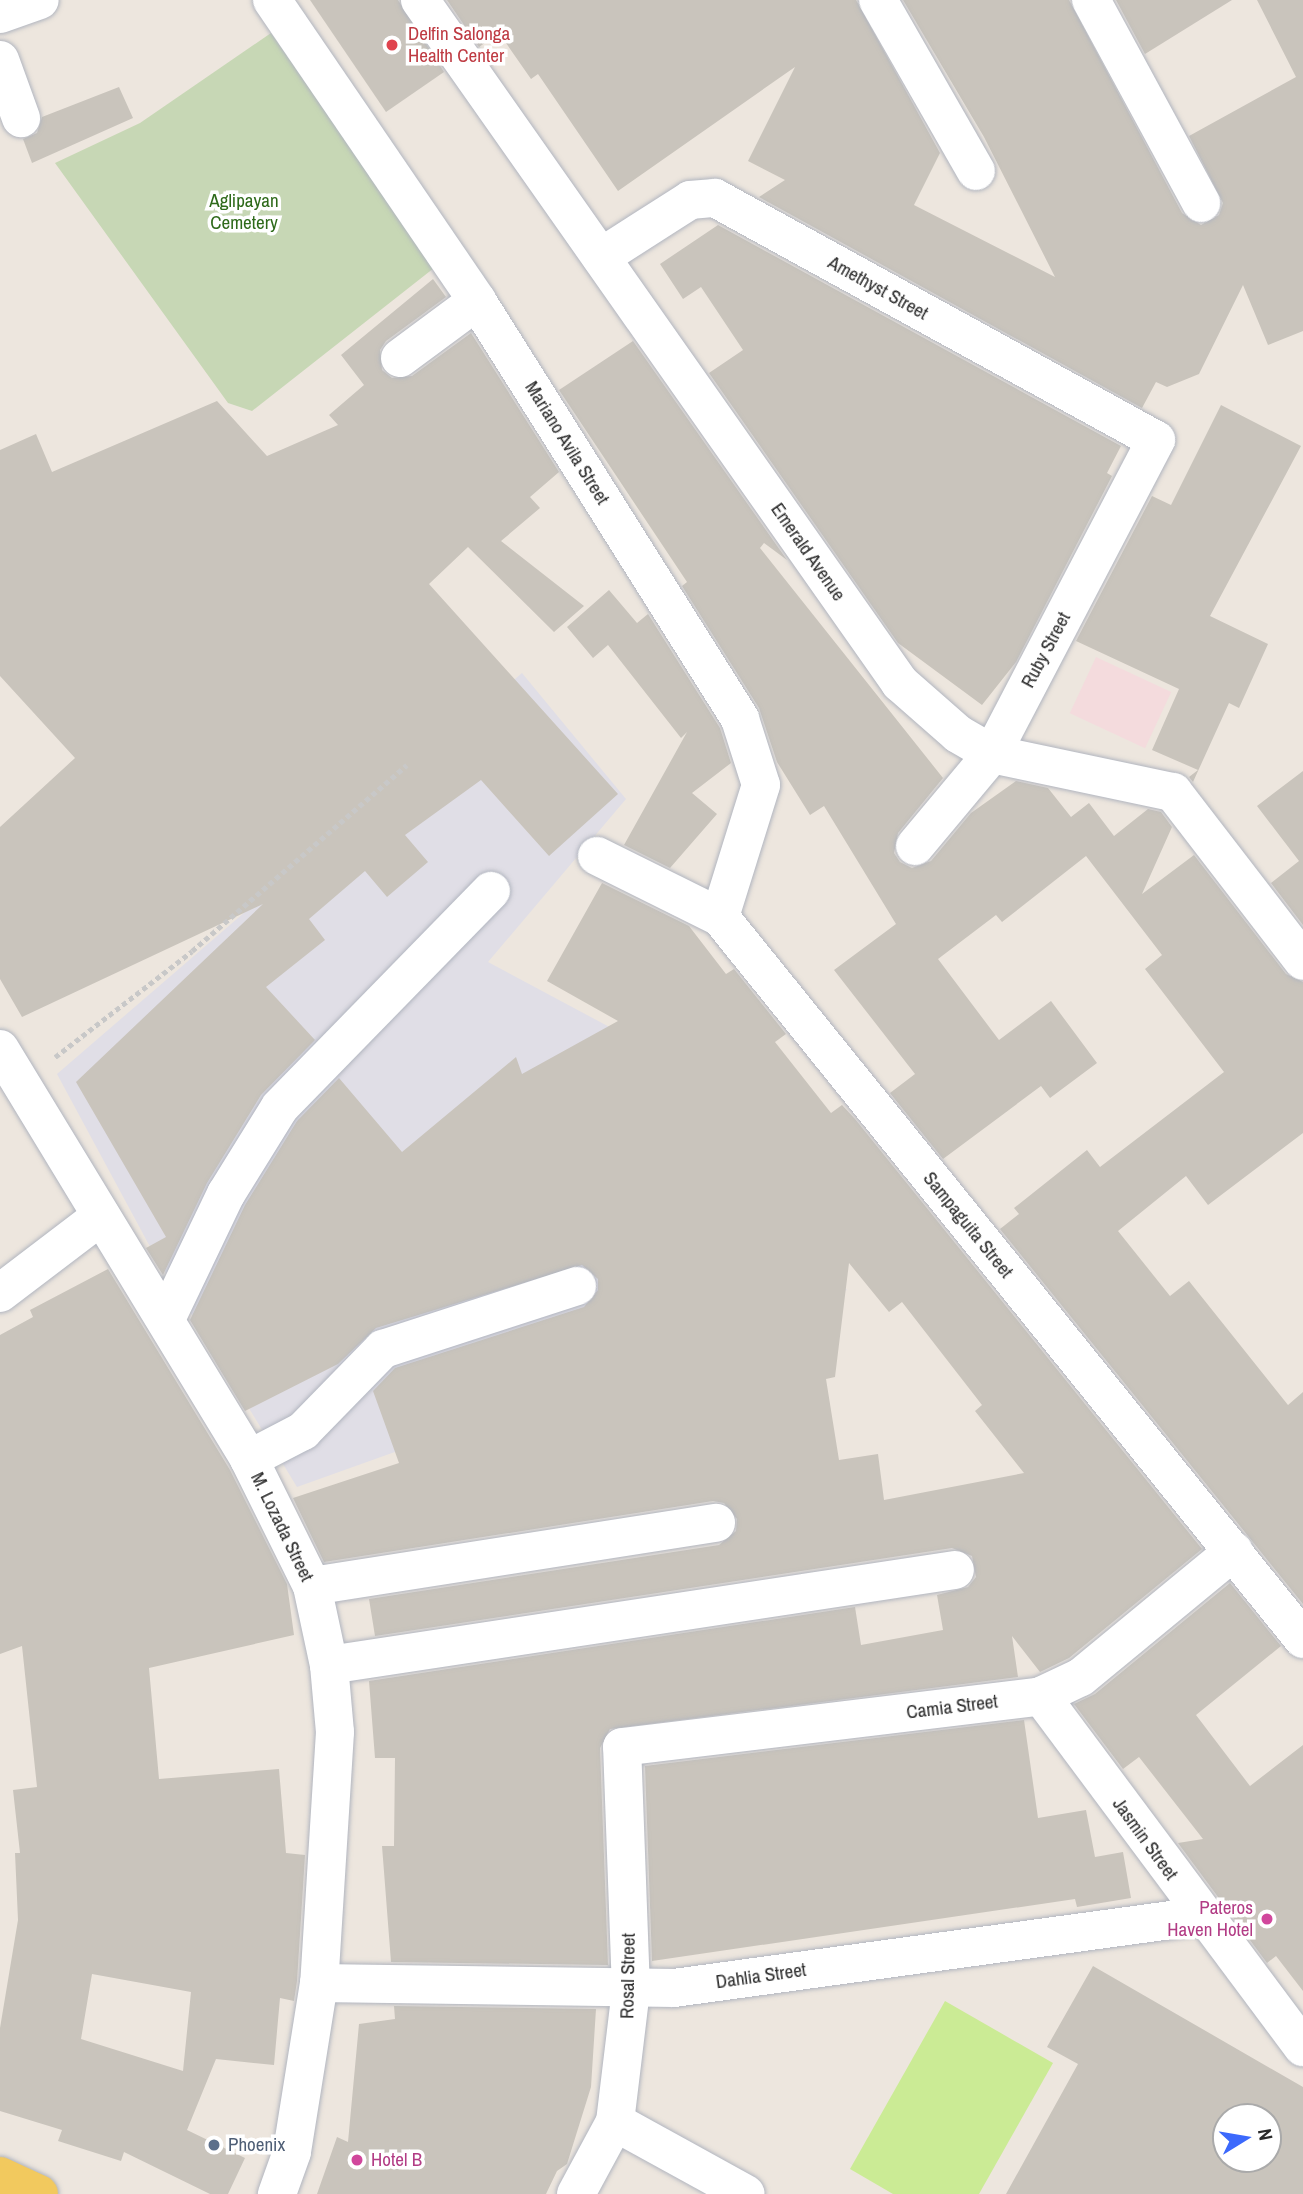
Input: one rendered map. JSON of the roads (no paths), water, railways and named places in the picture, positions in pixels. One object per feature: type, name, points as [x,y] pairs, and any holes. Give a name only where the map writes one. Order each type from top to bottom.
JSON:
[{"type":"main road","points":[[0,2176],[40,2194]]},
{"type":"street","name":"Mariano Avila Street","points":[[272,0],[477,301],[740,719],[761,785],[720,917]]},
{"type":"street","name":"Emerald Avenue","points":[[421,0],[900,683],[958,734],[992,754],[1173,792],[1303,961]]},
{"type":"street","points":[[878,0],[976,171]]},
{"type":"street","points":[[1091,0],[1201,203]]},
{"type":"street","points":[[0,60],[21,118]]},
{"type":"street","name":"Amethyst Street","points":[[601,257],[690,200],[715,198],[1156,440]]},
{"type":"street","points":[[400,358],[477,301]]},
{"type":"street","name":"Ruby Street","points":[[915,846],[992,754],[1156,440]]},
{"type":"street","name":"Sampaguita Street","points":[[597,856],[720,917],[1303,1639]]},
{"type":"street","points":[[166,1319],[226,1194],[280,1107],[491,891]]},
{"type":"street","name":"M. Lozada Street","points":[[0,1049],[249,1459],[312,1586],[329,1665],[335,1732],[319,1983],[292,2152],[277,2194]]},
{"type":"street","points":[[0,1293],[101,1216]]},
{"type":"street","points":[[249,1459],[303,1431],[383,1349],[577,1286]]},
{"type":"street","points":[[312,1586],[716,1523]]},
{"type":"street","name":"Camia Street","points":[[622,1747],[1041,1696],[1081,1677],[1234,1551]]},
{"type":"street","points":[[329,1665],[955,1570]]},
{"type":"street","name":"Jasmin Street","points":[[1041,1696],[1200,1916],[1303,2047]]},
{"type":"street","name":"Rosal Street","points":[[576,2194],[615,2122],[631,1990],[622,1747]]},
{"type":"street","name":"Dahlia Street","points":[[319,1983],[631,1990],[1200,1916]]},
{"type":"street","points":[[615,2122],[746,2194]]},
{"type":"place","name":"Delfin Salonga Health Center","points":[[392,45]]},
{"type":"place","name":"Pateros Haven Hotel","points":[[1267,1919]]},
{"type":"place","name":"Phoenix","points":[[214,2145]]},
{"type":"place","name":"Hotel B","points":[[357,2160]]},
{"type":"park label","name":"Aglipayan Cemetery","points":[[244,212]]}]
